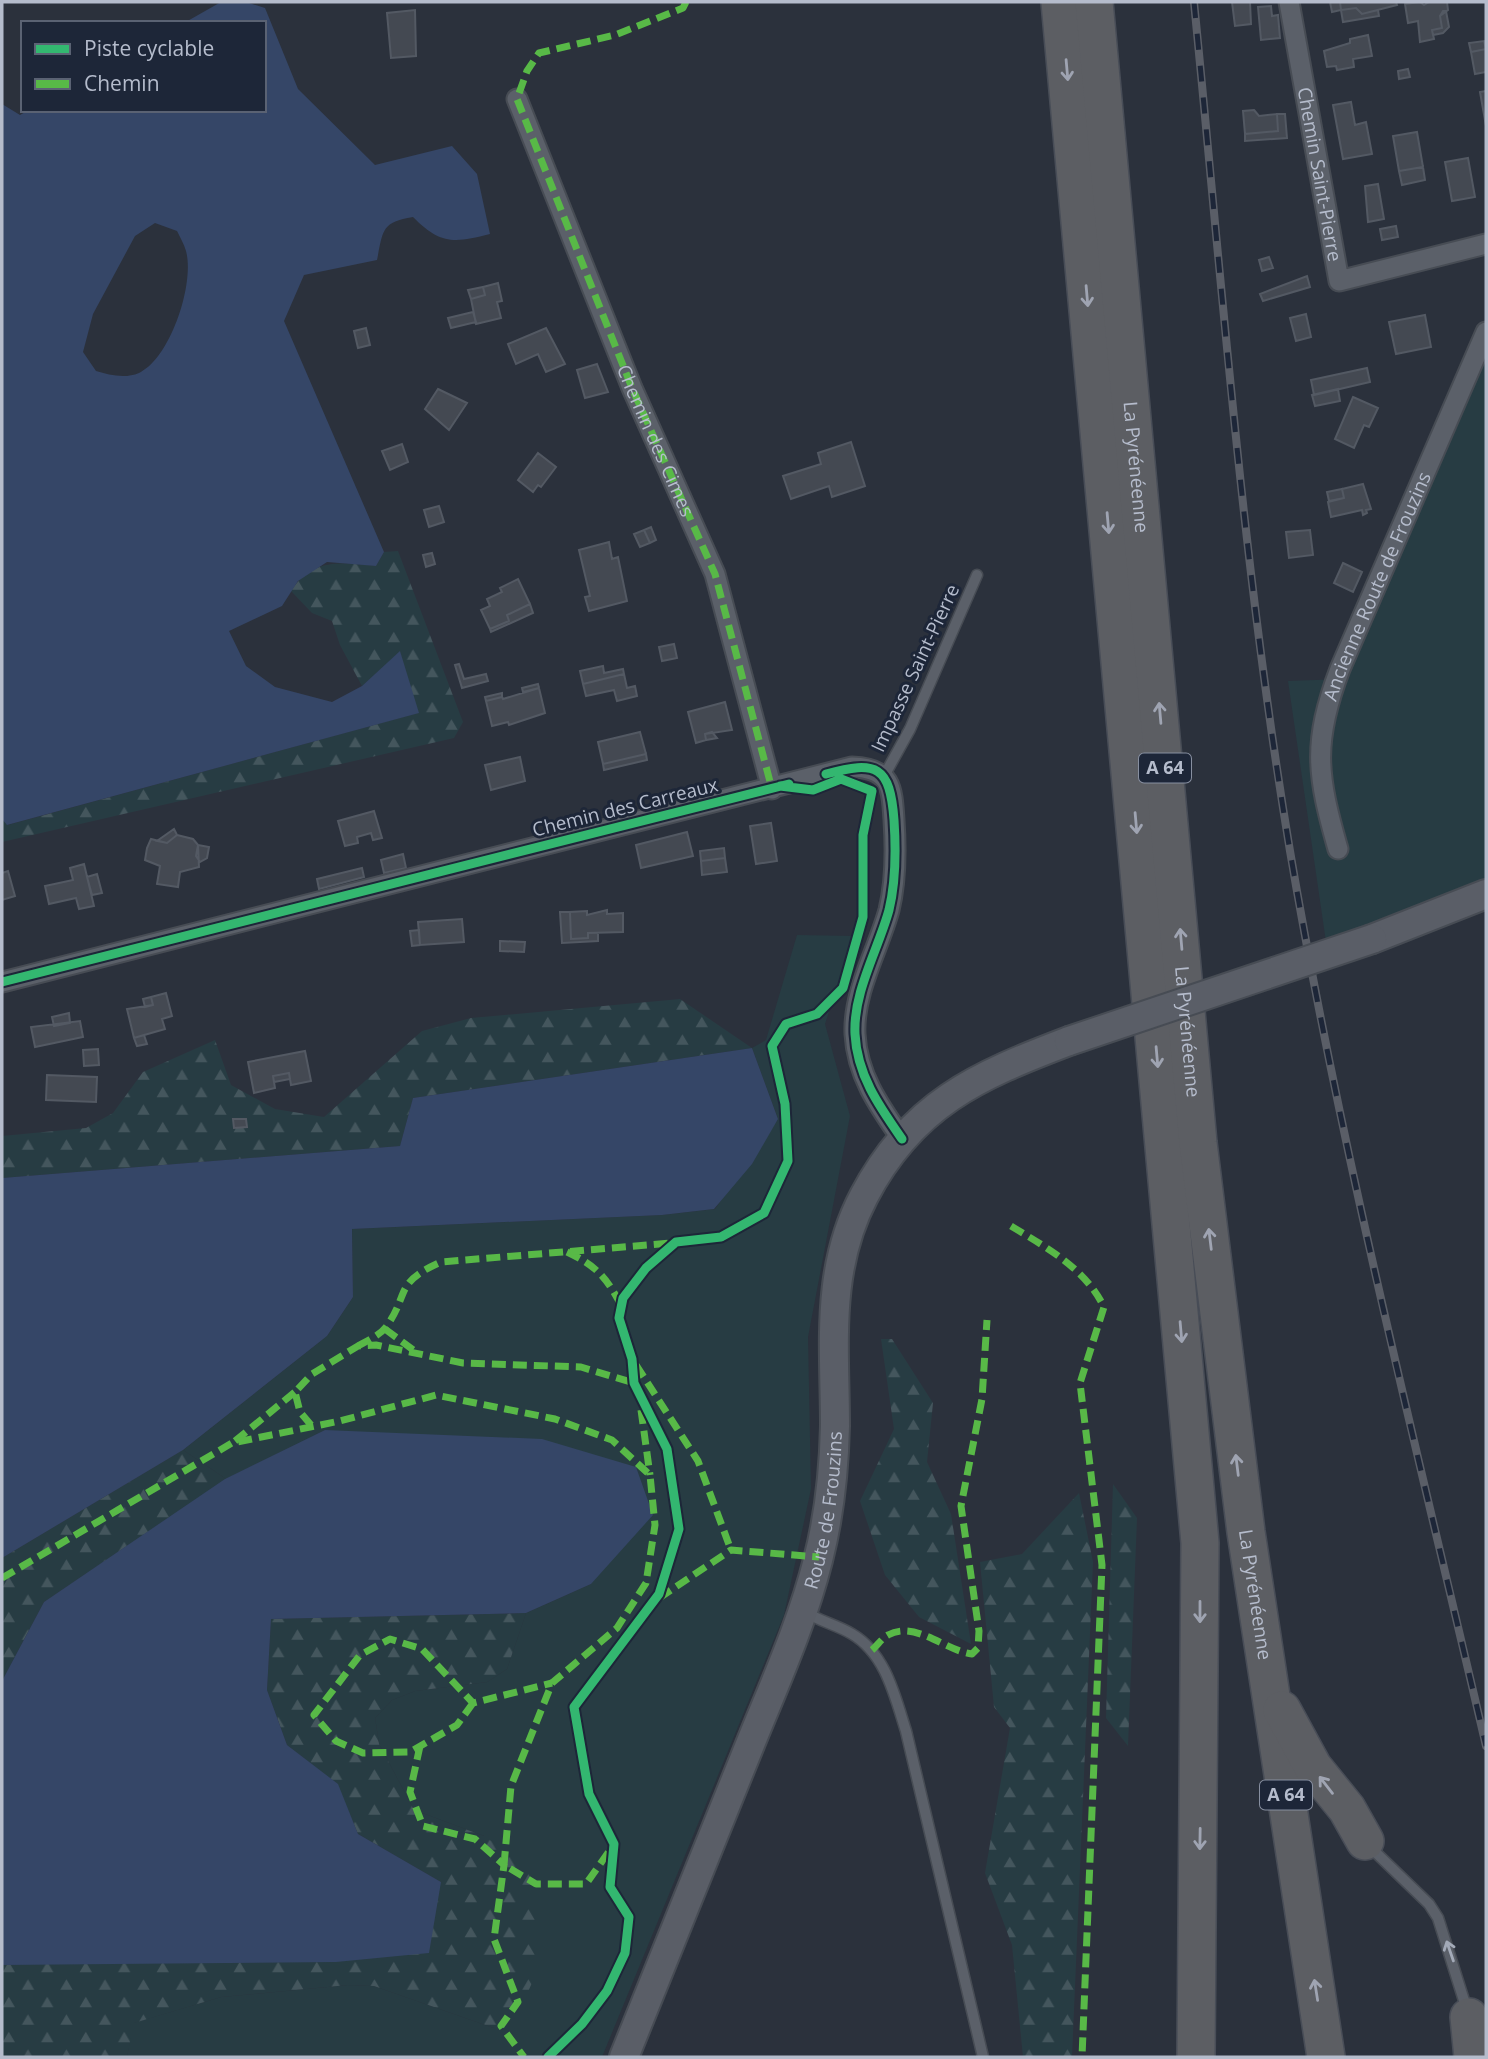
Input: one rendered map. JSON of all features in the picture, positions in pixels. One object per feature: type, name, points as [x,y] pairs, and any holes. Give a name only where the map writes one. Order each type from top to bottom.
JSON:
[{"type":"highway","name":"La Pyrénéenne","points":[[1060,2],[1200,1543],[1196,2057]]},
{"type":"highway","name":"La Pyrénéenne","points":[[1094,2],[1198,1143],[1246,1532],[1326,2057]]},
{"type":"highway","points":[[1269,1686],[1313,1767],[1347,1810],[1365,1841]]},
{"type":"highway","points":[[1469,2017],[1473,2057]]},
{"type":"main road","name":"Route de Frouzins","points":[[624,2057],[803,1611],[819,1557],[832,1475],[835,1425],[832,1327],[839,1265],[864,1197],[902,1139],[933,1109],[967,1084],[1069,1041],[1371,939],[1486,894]]},
{"type":"street","name":"Chemin Saint-Pierre","points":[[1289,2],[1339,281],[1486,244]]},
{"type":"street","name":"Chemin des Cimes","points":[[517,99],[632,388],[715,574],[772,789]]},
{"type":"street","name":"Ancienne Route de Frouzins","points":[[1338,849],[1321,779],[1319,756],[1323,718],[1340,669],[1486,332]]},
{"type":"street","name":"Chemin des Carreaux","points":[[2,982],[852,767],[870,767],[884,776]]},
{"type":"street","points":[[884,776],[892,790],[894,876],[889,908],[856,1014],[855,1034],[859,1064],[868,1088],[902,1139]]},
{"type":"lane","name":"Impasse Saint-Pierre","points":[[884,776],[910,729],[977,575]]},
{"type":"lane","points":[[803,1611],[854,1635],[872,1650],[889,1680],[906,1731],[983,2057]]},
{"type":"lane","points":[[1365,1841],[1379,1859],[1429,1904],[1438,1918],[1469,2017]]},
{"type":"green space","points":[[1486,352],[1486,882],[1326,942],[1288,681],[1342,679]]},
{"type":"green space","points":[[398,551],[463,722],[454,738],[2,842],[2,819],[8,825],[418,713],[400,652],[362,686],[340,645],[332,621],[312,613],[291,591],[309,572],[319,567],[340,564],[376,566],[384,552]]},
{"type":"green space","points":[[797,935],[854,936],[825,1024],[850,1116],[808,1337],[811,1489],[784,1615],[602,2057],[127,2057],[133,2023],[221,1997],[348,1985],[374,1986],[494,2028],[484,1836],[414,1810],[379,1744],[375,1718],[392,1700],[415,1691],[487,1682],[507,1669],[526,1613],[591,1584],[325,1430],[226,1479],[183,1450],[327,1336],[353,1297],[352,1229],[662,1215],[715,1209],[778,1119],[752,1048],[766,1040]]},
{"type":"green space","points":[[680,999],[752,1048],[413,1098],[400,1146],[2,1178],[2,1136],[86,1128],[113,1113],[143,1072],[215,1040],[231,1085],[275,1109],[324,1117],[422,1031],[471,1018]]},
{"type":"green space","points":[[881,1339],[892,1339],[933,1403],[927,1462],[951,1514],[971,1644],[919,1617],[885,1575],[860,1501],[894,1429]]},
{"type":"green space","points":[[183,1450],[226,1479],[44,1602],[2,1681],[2,1558]]},
{"type":"green space","points":[[1113,1484],[1137,1518],[1128,1746],[1106,1718]]},
{"type":"green space","points":[[1079,1493],[1093,1562],[1072,2057],[1023,2057],[1012,1945],[985,1873],[1010,1728],[994,1707],[980,1562],[1022,1554]]},
{"type":"green space","points":[[526,1613],[507,1669],[487,1682],[415,1691],[392,1700],[375,1718],[379,1744],[414,1810],[484,1836],[525,1864],[538,1887],[541,1963],[517,2016],[494,2028],[374,1986],[348,1985],[221,1997],[134,2023],[127,2057],[2,2057],[2,1965],[23,1964],[441,1882],[358,1834],[337,1784],[287,1745],[267,1690],[271,1619]]},
{"type":"water","points":[[221,2],[246,2],[265,8],[298,89],[375,165],[452,146],[477,174],[490,234],[467,239],[448,239],[432,233],[413,217],[403,219],[389,225],[385,230],[377,260],[304,275],[284,321],[384,552],[376,566],[327,562],[298,581],[282,606],[229,631],[246,666],[275,687],[332,702],[362,686],[400,651],[419,713],[7,825],[2,819],[2,104],[20,115],[25,112],[266,112],[266,21],[188,21]],"holes":[[[155,223],[177,231],[188,265],[187,282],[178,319],[161,353],[150,365],[134,375],[112,375],[96,371],[83,352],[93,314],[135,236]]]},
{"type":"water","points":[[752,1048],[778,1119],[752,1164],[714,1209],[662,1215],[352,1229],[353,1297],[327,1336],[183,1450],[2,1558],[2,1178],[400,1146],[413,1098]]},
{"type":"water","points":[[325,1430],[542,1439],[636,1467],[653,1515],[591,1584],[526,1613],[271,1619],[267,1690],[287,1745],[338,1784],[358,1834],[441,1882],[429,1953],[336,1962],[2,1965],[2,1681],[44,1602],[225,1479]]},
{"type":"building","points":[[1232,2],[1250,2],[1251,24],[1235,26]]},
{"type":"building","points":[[1330,2],[1340,2],[1341,10],[1332,12]]},
{"type":"building","points":[[1340,2],[1396,2],[1397,5],[1362,14],[1356,8],[1341,10]]},
{"type":"building","points":[[1420,2],[1424,5],[1429,2],[1447,2],[1448,10],[1440,16],[1442,28],[1432,30],[1434,39],[1420,42],[1418,21],[1408,23],[1405,4]]},
{"type":"building","points":[[1271,6],[1272,16],[1278,15],[1280,38],[1261,40],[1258,7]]},
{"type":"building","points":[[1356,8],[1362,14],[1378,10],[1379,16],[1343,22],[1341,10]]},
{"type":"building","points":[[415,10],[416,56],[391,58],[387,13]]},
{"type":"building","points":[[1446,11],[1449,27],[1443,33],[1433,35],[1432,30],[1442,28],[1440,16]]},
{"type":"building","points":[[1368,35],[1372,56],[1353,59],[1354,67],[1337,70],[1336,66],[1327,67],[1324,51],[1350,43],[1350,39]]},
{"type":"building","points":[[1484,41],[1486,49],[1471,52],[1469,43]]},
{"type":"building","points":[[1486,49],[1486,72],[1475,74],[1471,52]]},
{"type":"building","points":[[1408,69],[1410,77],[1399,79],[1398,71]]},
{"type":"building","points":[[1486,91],[1486,126],[1480,92]]},
{"type":"building","points":[[1351,102],[1355,125],[1366,122],[1372,154],[1343,159],[1333,105]]},
{"type":"building","points":[[1254,110],[1259,116],[1277,114],[1278,131],[1245,134],[1243,111]]},
{"type":"building","points":[[1277,114],[1285,114],[1287,138],[1245,141],[1245,134],[1278,131]]},
{"type":"building","points":[[1417,132],[1423,167],[1399,171],[1393,136]]},
{"type":"building","points":[[1468,158],[1475,197],[1452,201],[1445,162]]},
{"type":"building","points":[[1423,167],[1425,180],[1402,185],[1399,171]]},
{"type":"building","points":[[1378,184],[1384,219],[1368,222],[1365,186]]},
{"type":"building","points":[[1396,226],[1398,237],[1382,240],[1380,229]]},
{"type":"building","points":[[1269,257],[1273,268],[1262,271],[1259,260]]},
{"type":"building","points":[[1307,276],[1310,287],[1263,301],[1260,294]]},
{"type":"building","points":[[498,283],[502,301],[497,302],[501,318],[476,324],[471,299],[485,295],[483,287]]},
{"type":"building","points":[[483,287],[485,295],[471,299],[468,290]]},
{"type":"building","points":[[473,312],[476,322],[451,328],[448,318]]},
{"type":"building","points":[[1306,314],[1311,337],[1296,341],[1290,318]]},
{"type":"building","points":[[1425,315],[1431,347],[1396,354],[1389,322]]},
{"type":"building","points":[[366,328],[370,345],[358,348],[354,331]]},
{"type":"building","points":[[546,328],[565,364],[546,372],[538,354],[516,364],[508,344]]},
{"type":"building","points":[[597,364],[608,392],[585,398],[577,370]]},
{"type":"building","points":[[1367,368],[1370,382],[1314,395],[1311,380]]},
{"type":"building","points":[[438,389],[467,403],[449,430],[425,409]]},
{"type":"building","points":[[1338,389],[1340,401],[1315,406],[1312,395]]},
{"type":"building","points":[[1353,397],[1378,408],[1369,427],[1364,425],[1354,448],[1335,439]]},
{"type":"building","points":[[851,442],[865,486],[832,497],[829,486],[791,499],[783,476],[821,464],[818,453]]},
{"type":"building","points":[[402,444],[408,462],[390,470],[382,451]]},
{"type":"building","points":[[538,453],[556,467],[541,487],[538,485],[533,492],[518,480]]},
{"type":"building","points":[[1363,484],[1371,509],[1366,510],[1367,513],[1363,515],[1362,510],[1331,517],[1328,502],[1344,498],[1342,489]]},
{"type":"building","points":[[1342,489],[1344,498],[1329,501],[1327,492]]},
{"type":"building","points":[[439,506],[444,522],[429,527],[424,510]]},
{"type":"building","points":[[651,527],[656,540],[650,543],[644,530]]},
{"type":"building","points":[[644,530],[650,543],[640,547],[634,534]]},
{"type":"building","points":[[1310,530],[1313,555],[1289,558],[1286,532]]},
{"type":"building","points":[[609,542],[612,559],[618,557],[627,601],[589,611],[585,597],[590,596],[579,550]]},
{"type":"building","points":[[432,553],[435,564],[426,567],[423,555]]},
{"type":"building","points":[[1343,563],[1362,572],[1353,592],[1334,583]]},
{"type":"building","points":[[518,579],[530,604],[507,615],[509,621],[490,629],[481,610],[490,606],[487,599],[502,592],[500,588]]},
{"type":"building","points":[[530,604],[533,613],[491,632],[490,629],[509,621],[507,615]]},
{"type":"building","points":[[674,644],[677,658],[662,661],[659,647]]},
{"type":"building","points":[[459,664],[464,679],[486,674],[488,681],[462,688],[455,665]]},
{"type":"building","points":[[603,666],[604,673],[623,669],[624,674],[583,684],[580,671]]},
{"type":"building","points":[[624,674],[627,688],[635,686],[637,696],[617,701],[614,690],[586,696],[583,684]]},
{"type":"building","points":[[538,684],[539,688],[523,692],[522,688]]},
{"type":"building","points":[[539,688],[545,713],[509,725],[508,722],[492,726],[486,701],[502,697],[503,699]]},
{"type":"building","points":[[502,693],[502,697],[486,701],[485,697]]},
{"type":"building","points":[[725,702],[732,730],[705,734],[706,740],[696,743],[688,712]]},
{"type":"building","points":[[640,732],[646,754],[603,764],[598,742]]},
{"type":"building","points":[[712,732],[717,738],[706,740],[705,734]]},
{"type":"building","points":[[646,754],[647,760],[604,770],[603,764]]},
{"type":"building","points":[[520,757],[525,781],[491,790],[485,765]]},
{"type":"building","points":[[374,811],[382,838],[373,840],[371,833],[357,837],[358,843],[345,846],[338,821]]},
{"type":"building","points":[[771,823],[777,861],[756,864],[750,826]]},
{"type":"building","points":[[174,829],[177,835],[167,843],[157,841]]},
{"type":"building","points":[[687,832],[693,856],[641,868],[636,845]]},
{"type":"building","points":[[177,835],[193,839],[198,845],[199,867],[180,872],[178,887],[157,884],[160,866],[145,860],[147,848],[151,839],[167,843]]},
{"type":"building","points":[[198,845],[209,847],[207,858],[200,862],[196,856]]},
{"type":"building","points":[[724,848],[725,858],[701,861],[700,851]]},
{"type":"building","points":[[403,854],[406,868],[384,873],[381,860]]},
{"type":"building","points":[[725,858],[727,872],[702,875],[701,861]]},
{"type":"building","points":[[84,864],[94,906],[79,909],[76,898],[49,904],[45,886],[73,880],[70,868]]},
{"type":"building","points":[[362,868],[364,877],[319,889],[317,879]]},
{"type":"building","points":[[8,871],[15,896],[2,900],[2,873]]},
{"type":"building","points":[[97,874],[102,893],[92,895],[87,877]]},
{"type":"building","points":[[607,910],[607,914],[623,913],[623,932],[588,933],[588,938],[571,939],[570,912],[587,911],[587,915]]},
{"type":"building","points":[[560,912],[570,912],[571,939],[588,938],[588,933],[598,933],[598,941],[562,943]]},
{"type":"building","points":[[462,919],[464,942],[420,945],[418,922]]},
{"type":"building","points":[[419,930],[420,945],[412,946],[410,931]]},
{"type":"building","points":[[500,941],[525,942],[524,952],[500,951]]},
{"type":"building","points":[[166,993],[172,1016],[162,1019],[165,1029],[134,1038],[127,1009],[153,1005],[151,997]]},
{"type":"building","points":[[151,997],[153,1005],[145,1007],[143,999]]},
{"type":"building","points":[[69,1013],[70,1023],[54,1026],[52,1017]]},
{"type":"building","points":[[80,1021],[83,1037],[35,1047],[31,1027]]},
{"type":"building","points":[[144,1035],[147,1044],[137,1046],[134,1038]]},
{"type":"building","points":[[98,1049],[99,1065],[84,1066],[83,1050]]},
{"type":"building","points":[[305,1051],[311,1081],[291,1085],[289,1073],[273,1076],[275,1088],[254,1093],[248,1062]]},
{"type":"building","points":[[289,1073],[290,1079],[274,1082],[273,1076]]},
{"type":"building","points":[[47,1075],[97,1077],[96,1102],[46,1100]]},
{"type":"building","points":[[233,1119],[246,1119],[247,1127],[234,1128]]},
{"type":"railway","points":[[1194,2],[1246,534],[1290,851],[1356,1188],[1486,1746]]},
{"type":"marked path","points":[[686,2],[683,8],[615,35],[539,53],[527,71],[517,99],[632,388],[715,574],[772,789]]},
{"type":"marked path","points":[[1011,1226],[1076,1270],[1087,1281],[1104,1307],[1080,1383],[1102,1565],[1082,2057]]},
{"type":"marked path","points":[[358,1346],[386,1327],[409,1283],[426,1269],[441,1262],[672,1243]]},
{"type":"marked path","points":[[567,1252],[586,1262],[600,1274],[622,1307]]},
{"type":"marked path","points":[[872,1650],[886,1636],[898,1631],[920,1634],[962,1652],[972,1654],[978,1648],[979,1631],[961,1506],[982,1399],[987,1320]]},
{"type":"marked path","points":[[385,1329],[416,1352]]},
{"type":"marked path","points":[[311,1425],[300,1412],[295,1392],[312,1374],[358,1346],[376,1345],[463,1363],[581,1367],[634,1383],[635,1386]]},
{"type":"marked path","points":[[636,1365],[698,1461],[731,1550]]},
{"type":"marked path","points":[[235,1441],[295,1392]]},
{"type":"marked path","points":[[2,1578],[232,1443],[340,1421],[436,1395],[555,1419],[612,1440],[650,1475],[655,1525],[646,1583],[617,1628],[552,1683],[511,1786],[504,1865],[536,1884],[586,1884],[610,1850]]},
{"type":"marked path","points":[[641,1410],[650,1475]]},
{"type":"marked path","points":[[659,1598],[731,1550],[819,1557]]},
{"type":"marked path","points":[[473,1703],[457,1725],[410,1752],[363,1753],[336,1741],[314,1715],[360,1655],[390,1639],[422,1649],[473,1703],[552,1683]]},
{"type":"marked path","points":[[420,1746],[410,1792],[423,1826],[475,1839],[504,1865],[494,1939],[518,2002],[501,2026],[524,2057]]},
{"type":"cycle path","points":[[826,774],[869,768],[884,778],[892,802],[895,854],[891,899],[862,987],[855,1018],[855,1034],[865,1077],[902,1139]]},
{"type":"cycle path","points":[[548,2057],[582,2024],[607,1991],[625,1953],[629,1917],[610,1887],[614,1844],[589,1794],[574,1707],[659,1594],[679,1529],[667,1449],[634,1383],[632,1359],[619,1318],[623,1298],[646,1268],[676,1242],[721,1237],[764,1213],[788,1161],[785,1104],[772,1046],[786,1024],[817,1014],[843,988],[863,917],[863,835],[872,791],[841,779],[813,790],[780,786]]},
{"type":"cycle path","points":[[2,982],[789,784]]}]
